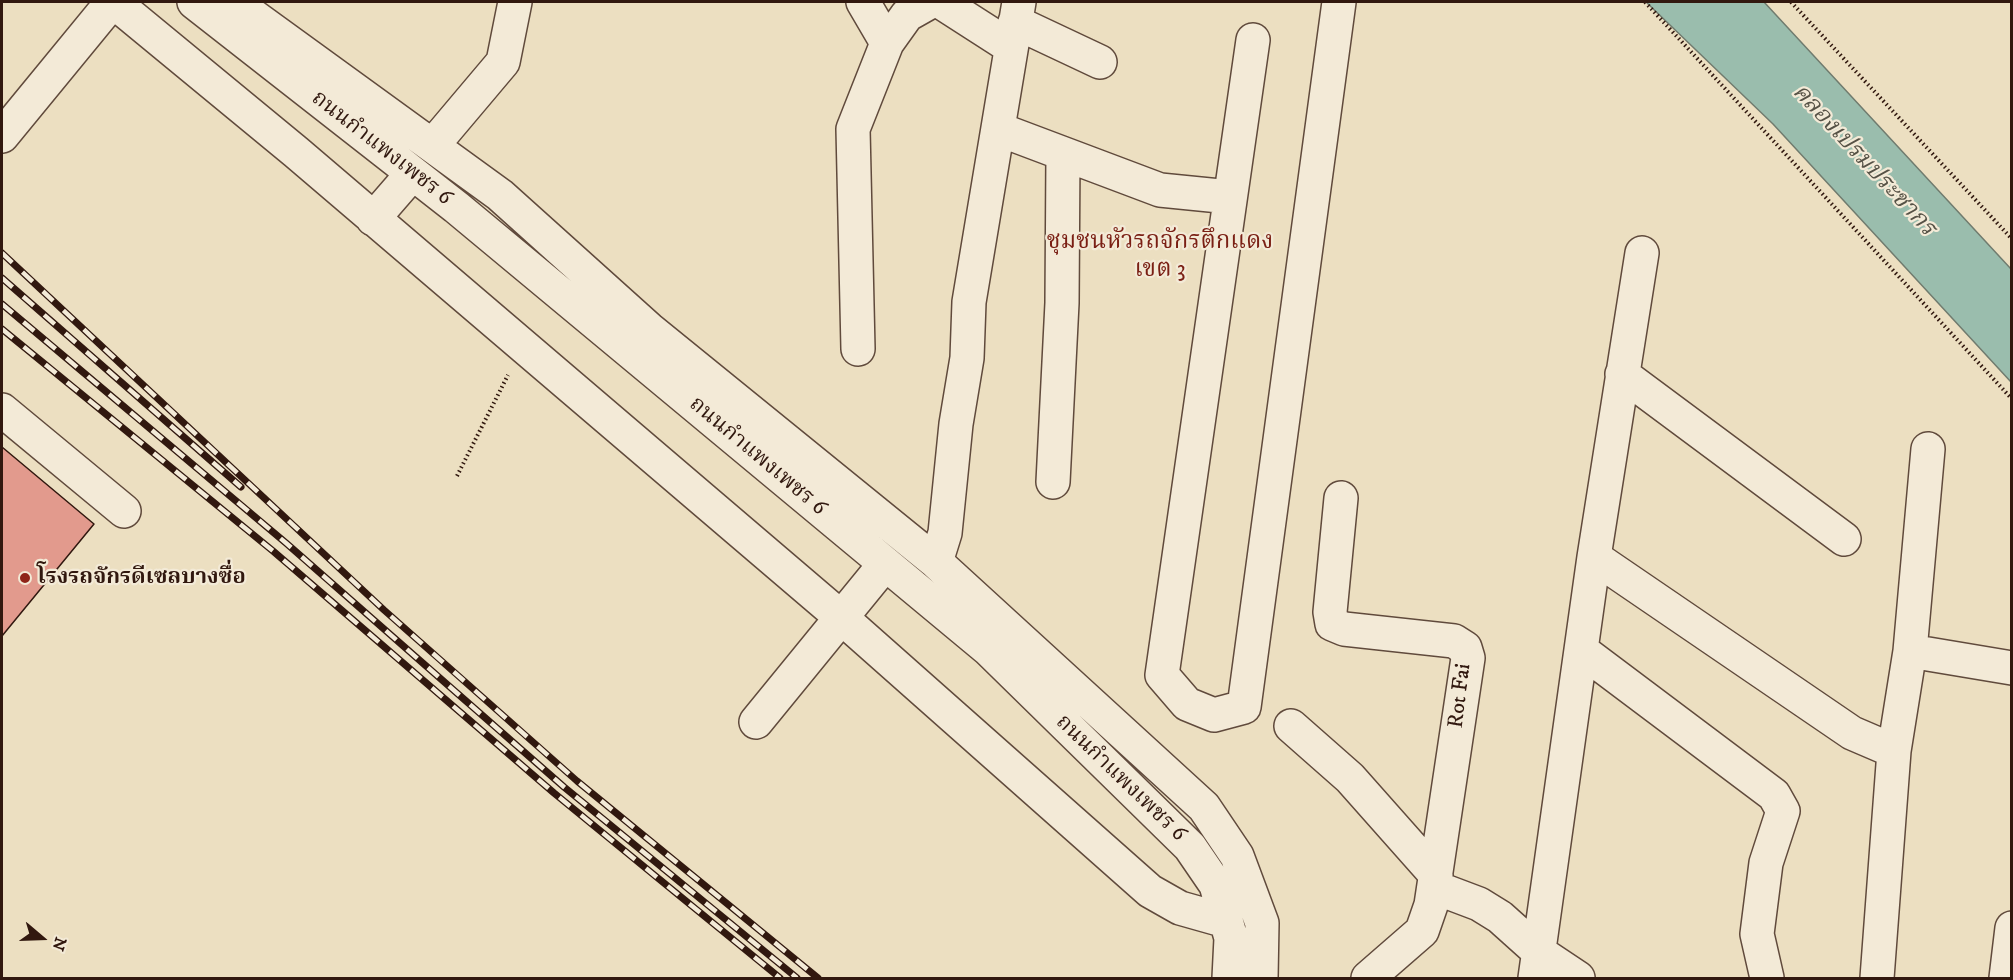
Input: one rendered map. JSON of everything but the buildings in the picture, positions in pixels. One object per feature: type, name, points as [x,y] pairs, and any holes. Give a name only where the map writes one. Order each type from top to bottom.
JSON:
[{"type":"street","points":[[2,136],[113,2],[374,219],[843,619],[1150,891],[1180,908],[1226,921]]},
{"type":"street","name":"ถนนกำแพงเพชร 6","points":[[194,2],[456,207],[988,650],[1190,847],[1216,885],[1231,938],[1229,978]]},
{"type":"street","name":"ถนนกำแพงเพชร 6","points":[[234,2],[500,195],[649,329],[936,562],[1204,807],[1237,856],[1262,923],[1262,978]]},
{"type":"street","points":[[433,146],[503,62],[514,2]]},
{"type":"street","points":[[863,2],[887,43]]},
{"type":"street","points":[[858,349],[853,129],[887,43],[907,15],[930,2]]},
{"type":"street","points":[[941,2],[1015,23],[1100,62]]},
{"type":"street","points":[[1252,40],[1162,675],[1186,704],[1214,715],[1244,707],[1339,2]]},
{"type":"street","points":[[936,562],[945,533],[956,424],[968,358],[969,302],[1015,23]]},
{"type":"street","points":[[998,129],[1160,190],[1230,197]]},
{"type":"street","points":[[1053,482],[1062,303],[1063,154]]},
{"type":"street","points":[[374,219],[412,174]]},
{"type":"street","points":[[1537,965],[1594,557],[1642,253]]},
{"type":"street","points":[[1622,374],[1844,539]]},
{"type":"street","points":[[2,410],[124,511]]},
{"type":"street","points":[[1877,978],[1894,751],[1910,651],[1928,449]]},
{"type":"street","name":"Rot Fai","points":[[1341,498],[1330,612],[1332,624],[1344,629],[1454,640],[1465,648],[1468,658],[1431,905],[1422,931],[1368,978]]},
{"type":"street","points":[[1594,557],[1852,733],[1894,751]]},
{"type":"street","points":[[756,722],[843,619],[885,564]]},
{"type":"street","points":[[1581,650],[1774,795],[1783,811],[1766,863],[1757,934],[1767,978]]},
{"type":"street","points":[[1910,651],[2012,668]]},
{"type":"street","points":[[1291,726],[1350,778],[1435,881],[1500,917],[1537,965],[1578,978]]},
{"type":"street","points":[[2006,978],[2012,928]]},
{"type":"path","points":[[1645,2],[2012,399]]},
{"type":"path","points":[[1791,2],[2012,240]]},
{"type":"path","points":[[457,476],[523,345]]},
{"type":"water","name":"คลองเปรมประชากร","points":[[1646,2],[1764,2],[2011,269],[2011,382],[1773,124]]},
{"type":"railway","points":[[2,253],[384,610],[577,781],[818,978]]},
{"type":"railway","points":[[2,278],[241,487]]},
{"type":"railway","points":[[2,304],[286,543],[564,787],[797,978]]},
{"type":"railway","points":[[2,329],[273,551],[554,793],[780,978]]},
{"type":"place","name":"โรงรถจักรดีเซลบางซื่อ","points":[[25,578]]},
{"type":"district","name":"ชุมชนหัวรถจักรตึกแดง เขต 3","points":[[1160,257]]}]
